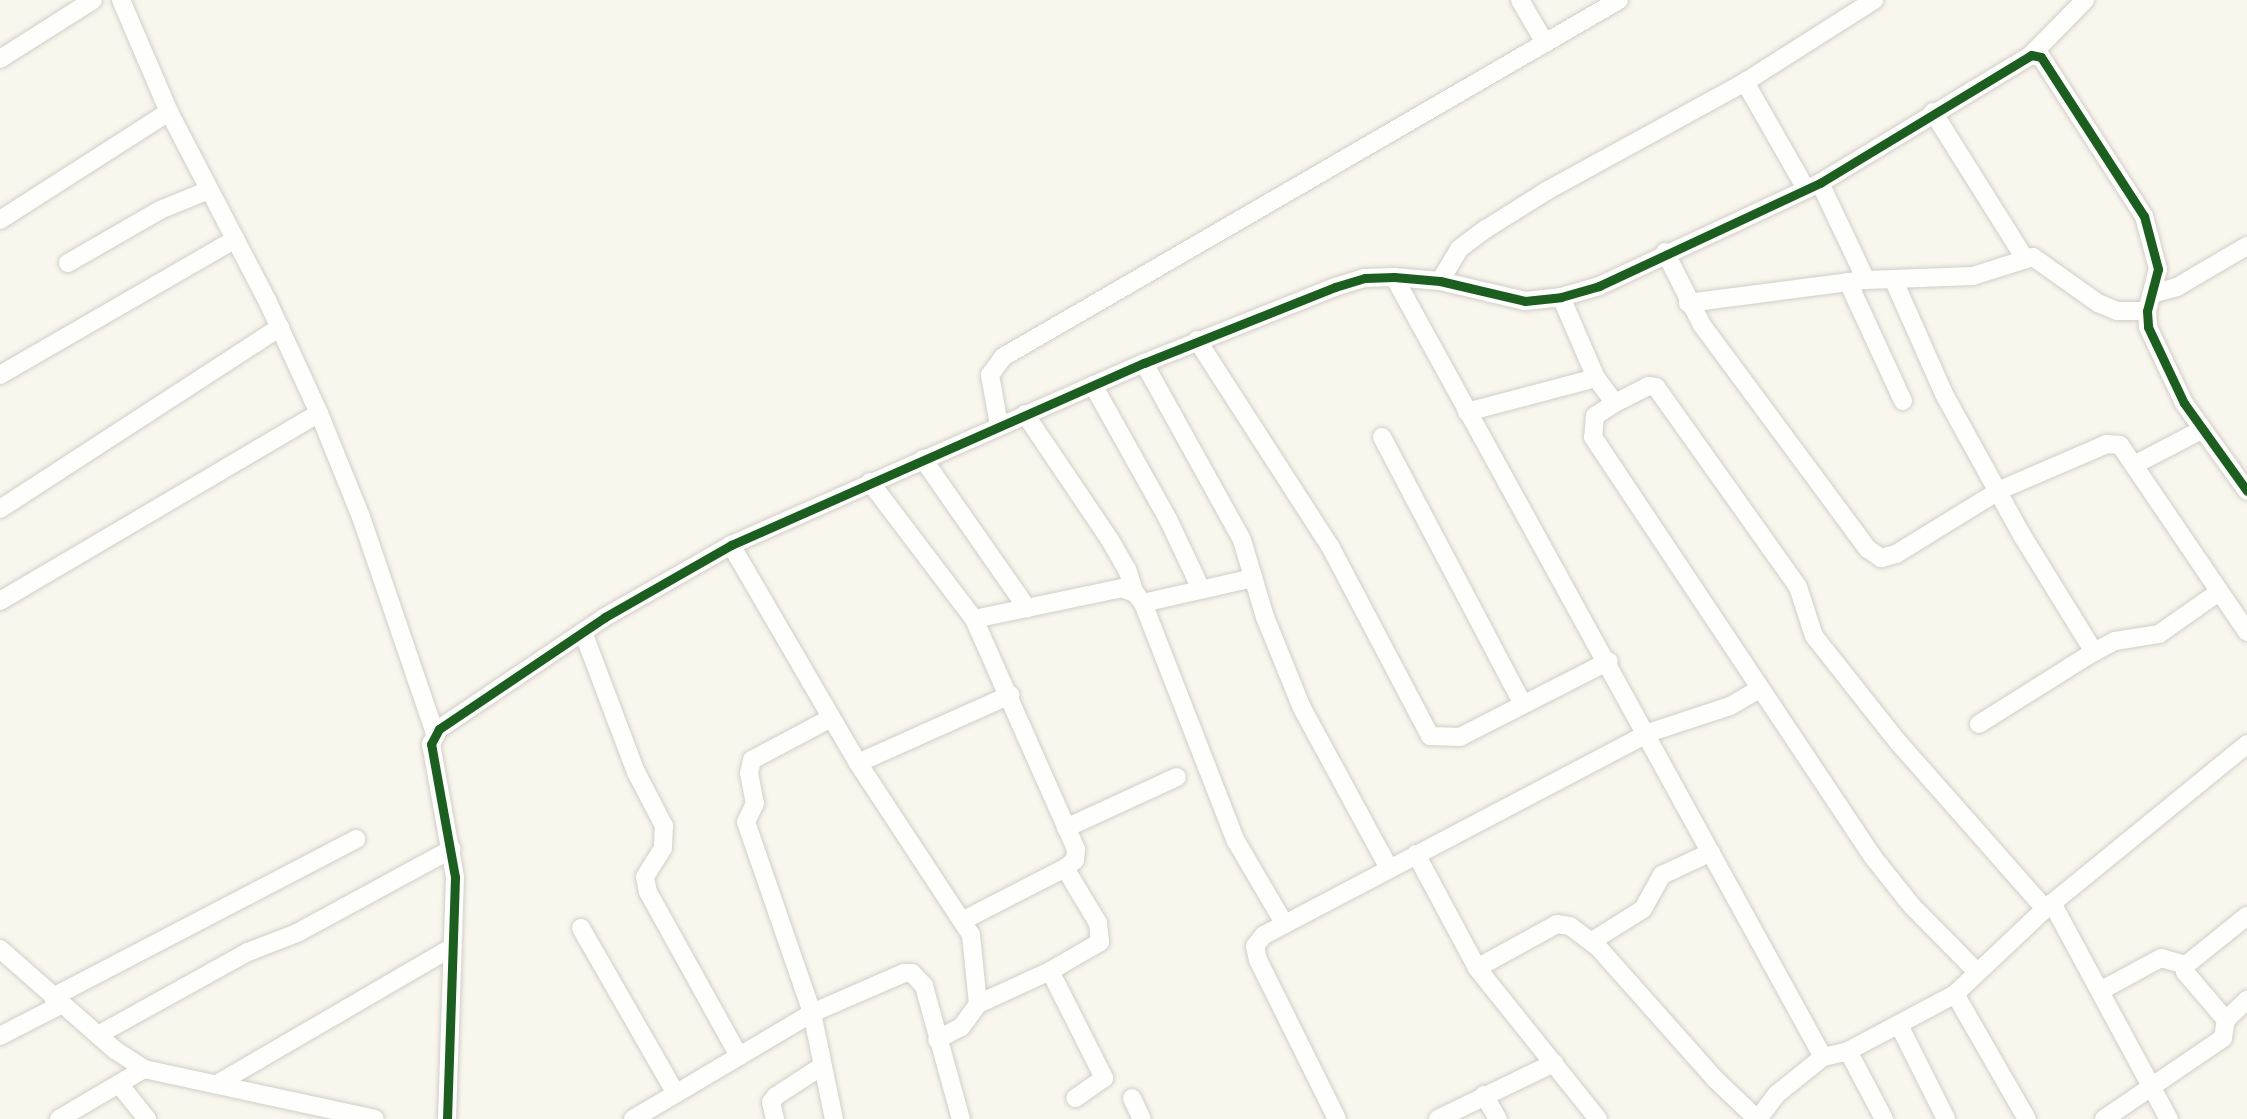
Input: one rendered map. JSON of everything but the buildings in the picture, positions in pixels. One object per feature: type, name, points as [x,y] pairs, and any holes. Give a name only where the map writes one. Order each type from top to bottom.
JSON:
[{"type":"street","points":[[0,59],[93,0]]},
{"type":"street","points":[[1520,0],[1545,43]]},
{"type":"street","points":[[999,425],[990,375],[1003,357],[1619,0]]},
{"type":"street","points":[[1440,281],[1459,249],[1486,229],[1745,82],[1874,0]]},
{"type":"street","points":[[447,1119],[452,849],[431,744],[435,733],[583,632],[731,545],[1197,340],[1335,286],[1365,278],[1394,277],[1440,281],[1525,301],[1561,298],[1599,286],[1665,252],[1813,186],[2031,55],[2085,0]]},
{"type":"street","points":[[122,1],[169,112],[280,327],[319,413],[361,517],[435,733]]},
{"type":"street","points":[[2031,55],[2041,57],[2050,67],[2144,216],[2158,269],[2155,293],[2147,311],[2161,359],[2201,430],[2247,491]]},
{"type":"street","points":[[1745,82],[1813,186],[1866,280]]},
{"type":"street","points":[[0,220],[169,112]]},
{"type":"street","points":[[1933,112],[2024,257]]},
{"type":"street","points":[[68,263],[160,210],[209,190]]},
{"type":"street","points":[[0,375],[236,239]]},
{"type":"street","points":[[2155,293],[2177,287],[2247,246]]},
{"type":"street","points":[[1665,252],[1688,303],[1868,549],[1881,558],[1896,554],[2000,490],[2107,444],[2120,445],[2136,464],[2247,632]]},
{"type":"street","points":[[1688,303],[1866,280],[1973,276],[2024,257],[2042,261],[2098,303],[2117,311],[2147,311]]},
{"type":"street","points":[[1394,277],[1466,412],[1609,661],[1823,1057]]},
{"type":"street","points":[[1894,281],[1928,363],[2000,490],[2023,537],[2094,652]]},
{"type":"street","points":[[1848,282],[1903,401]]},
{"type":"street","points":[[1561,298],[1596,378],[1615,402]]},
{"type":"street","points":[[0,509],[280,327]]},
{"type":"street","points":[[1197,340],[1330,546],[1430,736],[1460,737],[1522,702],[1609,661]]},
{"type":"street","points":[[1144,363],[1231,519],[1302,708],[1390,868]]},
{"type":"street","points":[[1466,412],[1596,378]]},
{"type":"street","points":[[1093,385],[1168,519],[1201,589]]},
{"type":"street","points":[[1976,971],[1912,906],[1873,857],[1593,437],[1595,416],[1615,402],[1648,386],[1656,387],[1798,587],[1814,636],[1907,752],[2048,906],[2100,991],[2169,1119]]},
{"type":"street","points":[[0,601],[319,413]]},
{"type":"street","points":[[1025,414],[1127,569],[1236,841],[1284,923]]},
{"type":"street","points":[[2136,464],[2201,430]]},
{"type":"street","points":[[1382,437],[1451,560],[1522,702]]},
{"type":"street","points":[[923,459],[1027,608]]},
{"type":"street","points":[[870,482],[974,619],[1076,849],[1075,860],[1065,868],[962,921]]},
{"type":"street","points":[[731,545],[858,763],[962,921],[977,955],[978,1004]]},
{"type":"street","points":[[974,619],[1122,589],[1139,598],[1253,578]]},
{"type":"street","points":[[1979,724],[2115,641],[2159,634],[2219,592]]},
{"type":"street","points":[[583,632],[636,772],[664,826],[663,848],[645,877],[648,892],[739,1056]]},
{"type":"street","points":[[1337,1119],[1258,960],[1255,946],[1284,923],[1648,733],[1730,706],[1760,689]]},
{"type":"street","points":[[858,763],[1010,695]]},
{"type":"street","points":[[831,718],[762,751],[752,760],[749,773],[755,803],[747,822],[748,836],[812,1013],[834,1119]]},
{"type":"street","points":[[1477,968],[1557,924],[1564,923],[1592,942],[1757,1119],[1777,1094],[1823,1057],[1848,1051],[1955,993],[2048,906],[2247,744]]},
{"type":"street","points":[[1066,828],[1177,777]]},
{"type":"street","points":[[0,1036],[58,1000],[356,839]]},
{"type":"street","points":[[98,1035],[238,957],[297,933],[452,849]]},
{"type":"street","points":[[1592,942],[1643,908],[1662,875],[1711,852]]},
{"type":"street","points":[[1416,854],[1477,968],[1598,1119]]},
{"type":"street","points":[[937,1040],[961,1027],[978,1004],[1050,971],[1100,942],[1102,934],[1065,868]]},
{"type":"street","points":[[2226,1020],[2185,972],[2186,965],[2247,916]]},
{"type":"street","points":[[581,928],[676,1094]]},
{"type":"street","points":[[217,1084],[452,947]]},
{"type":"street","points":[[0,949],[98,1035],[144,1069],[375,1119]]},
{"type":"street","points":[[2100,991],[2161,958],[2186,965]]},
{"type":"street","points":[[1050,971],[1104,1078],[1075,1098]]},
{"type":"street","points":[[633,1119],[812,1013],[894,975],[912,973],[924,986],[961,1119]]},
{"type":"street","points":[[1955,993],[2027,1119]]},
{"type":"street","points":[[2104,1119],[2152,1090],[2223,1038],[2226,1020],[2247,1000]]},
{"type":"street","points":[[1899,1025],[1946,1119]]},
{"type":"street","points":[[1848,1051],[1884,1119]]},
{"type":"street","points":[[1438,1119],[1554,1063]]},
{"type":"street","points":[[775,1119],[771,1102],[776,1096],[822,1066]]},
{"type":"street","points":[[59,1119],[144,1069]]},
{"type":"street","points":[[118,1084],[147,1119]]},
{"type":"street","points":[[1484,1095],[1498,1119]]},
{"type":"street","points":[[1132,1098],[1142,1119]]},
{"type":"cycle path","points":[[447,1119],[455,877],[431,744],[439,729],[605,617],[731,545],[1144,363],[1335,287],[1365,278],[1394,277],[1440,281],[1525,301],[1561,297],[1599,286],[1820,183],[2031,55],[2041,57],[2144,216],[2158,269],[2147,311],[2148,327],[2184,403],[2247,491]]}]
